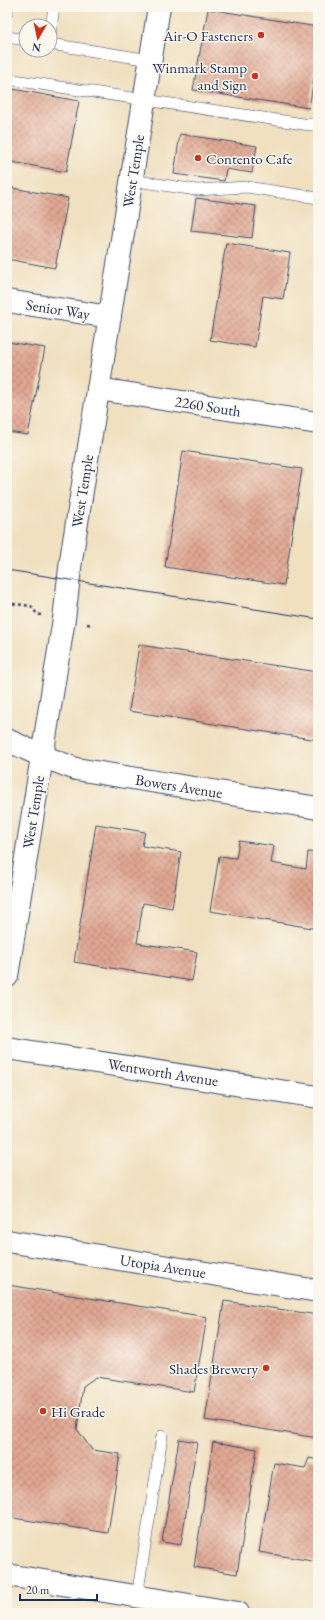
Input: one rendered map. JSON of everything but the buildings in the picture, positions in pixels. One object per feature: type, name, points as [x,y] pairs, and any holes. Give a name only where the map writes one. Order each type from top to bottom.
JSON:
[{"type":"street","name":"West Temple","points":[[7,976],[64,619],[71,560],[159,7]]},
{"type":"street","name":"Senior Way","points":[[7,301],[110,317]]},
{"type":"street","name":"2260 South","points":[[98,389],[318,424]]},
{"type":"street","name":"Bowers Avenue","points":[[7,740],[76,769],[318,808]]},
{"type":"street","name":"Wentworth Avenue","points":[[7,1048],[318,1097]]},
{"type":"street","name":"Utopia Avenue","points":[[7,1241],[318,1291]]},
{"type":"street","points":[[7,1576],[238,1613]]},
{"type":"lane","points":[[52,18],[54,7]]},
{"type":"lane","points":[[7,37],[18,39]]},
{"type":"lane","points":[[58,45],[150,60]]},
{"type":"lane","points":[[7,79],[310,125],[318,122]]},
{"type":"lane","points":[[131,180],[196,190],[248,187],[318,198]]},
{"type":"lane","points":[[136,1597],[162,1436]]},
{"type":"path","points":[[7,603],[31,606],[37,614]]},
{"type":"tram line","points":[[7,570],[318,619]]},
{"type":"place","name":"Air-O Fasteners","points":[[261,35]]},
{"type":"place","name":"Winmark Stamp and Sign","points":[[255,76]]},
{"type":"place","name":"Contento Cafe","points":[[198,158]]},
{"type":"place","name":"Shades Brewery","points":[[266,1368]]},
{"type":"place","name":"Hi Grade","points":[[43,1411]]}]
